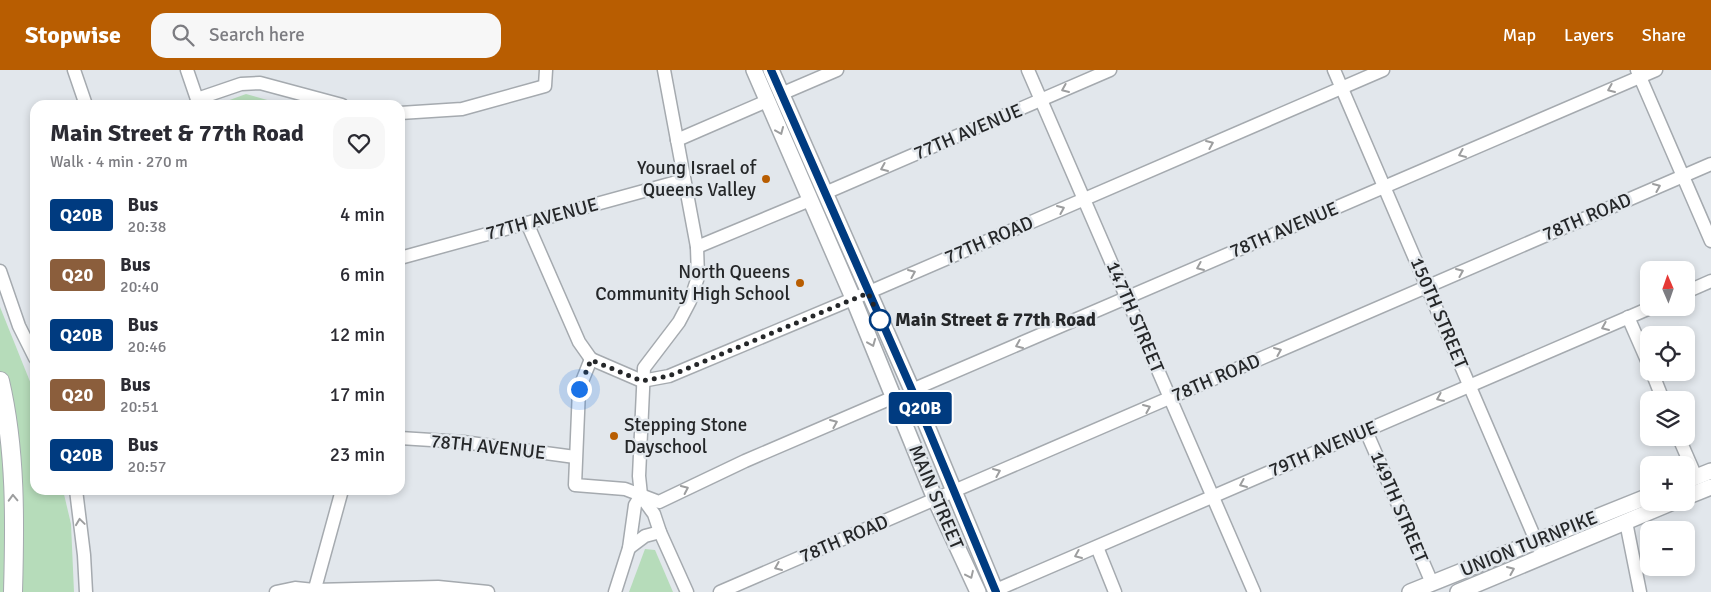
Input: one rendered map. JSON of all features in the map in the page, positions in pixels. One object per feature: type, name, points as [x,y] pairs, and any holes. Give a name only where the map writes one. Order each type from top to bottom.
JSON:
[{"type":"highway","points":[[0,381],[10,448],[14,546],[13,592]]},
{"type":"highway","points":[[14,546],[19,592]]},
{"type":"main road","name":"MAIN STREET","points":[[754,70],[810,200],[912,390],[953,492],[996,591]]},
{"type":"main road","name":"MAIN STREET","points":[[771,70],[825,193],[894,397],[936,499],[978,592]]},
{"type":"main road","points":[[1695,477],[1711,471]]},
{"type":"main road","points":[[1695,493],[1711,487]]},
{"type":"main road","name":"UNION TURNPIKE","points":[[1410,592],[1640,500]]},
{"type":"main road","name":"UNION TURNPIKE","points":[[1458,592],[1652,511]]},
{"type":"street","points":[[74,70],[84,100]]},
{"type":"street","points":[[188,70],[197,100]]},
{"type":"street","points":[[405,113],[462,109],[545,86],[546,70]]},
{"type":"street","points":[[664,70],[697,247],[698,277],[690,301],[679,322],[644,368],[639,484],[641,495],[654,514],[687,592]]},
{"type":"street","points":[[781,94],[837,70]]},
{"type":"street","name":"147TH STREET","points":[[1028,70],[1254,592]]},
{"type":"street","name":"77TH AVENUE","points":[[825,193],[1110,70]]},
{"type":"street","name":"150TH STREET","points":[[1334,70],[1543,557]]},
{"type":"street","name":"77TH ROAD","points":[[642,381],[669,376],[1383,70]]},
{"type":"street","name":"78TH AVENUE","points":[[912,390],[1384,187],[1639,73],[1656,70]]},
{"type":"street","points":[[1639,73],[1711,241]]},
{"type":"street","points":[[203,100],[241,84],[260,83],[323,100]]},
{"type":"street","points":[[677,140],[767,101]]},
{"type":"street","name":"78TH ROAD","points":[[720,592],[1711,164]]},
{"type":"street","name":"77TH AVENUE","points":[[405,257],[684,180]]},
{"type":"street","points":[[697,247],[810,200]]},
{"type":"street","points":[[528,223],[579,342],[591,360],[642,381]]},
{"type":"street","points":[[0,271],[19,326],[30,347]]},
{"type":"street","points":[[1695,288],[1711,281]]},
{"type":"street","name":"79TH AVENUE","points":[[996,591],[1640,312]]},
{"type":"street","points":[[1628,317],[1640,344]]},
{"type":"street","points":[[591,360],[579,389],[575,485],[625,489],[660,502],[745,461],[894,397]]},
{"type":"street","name":"149TH STREET","points":[[1366,430],[1432,583]]},
{"type":"street","name":"78TH AVENUE","points":[[405,438],[462,442],[575,457]]},
{"type":"street","points":[[76,495],[86,592]]},
{"type":"street","points":[[314,591],[341,495]]},
{"type":"street","points":[[615,592],[629,548],[635,505],[641,495]]},
{"type":"street","points":[[1626,522],[1640,592]]},
{"type":"street","points":[[629,548],[645,536],[660,532]]},
{"type":"street","points":[[1097,547],[1116,592]]},
{"type":"street","points":[[276,592],[295,588],[314,591],[438,587],[488,592]]},
{"type":"green space","points":[[246,94],[267,100],[230,100]]},
{"type":"green space","points":[[0,307],[30,382],[30,495],[64,495],[71,524],[74,592],[0,592]]},
{"type":"green space","points":[[645,549],[655,550],[673,592],[629,592]]},
{"type":"bus line","name":"Q20B","points":[[771,70],[912,390],[996,592]]},
{"type":"place","name":"Young Israel of Queens Valley","points":[[766,179]]},
{"type":"place","name":"North Queens Community High School","points":[[800,283]]},
{"type":"place","name":"Main Street & 77th Road","points":[[880,320]]},
{"type":"place","name":"Stepping Stone Dayschool","points":[[614,436]]},
{"type":"route","points":[[579,389],[591,360],[642,381],[669,376],[868,293],[882,323],[880,320]]}]
